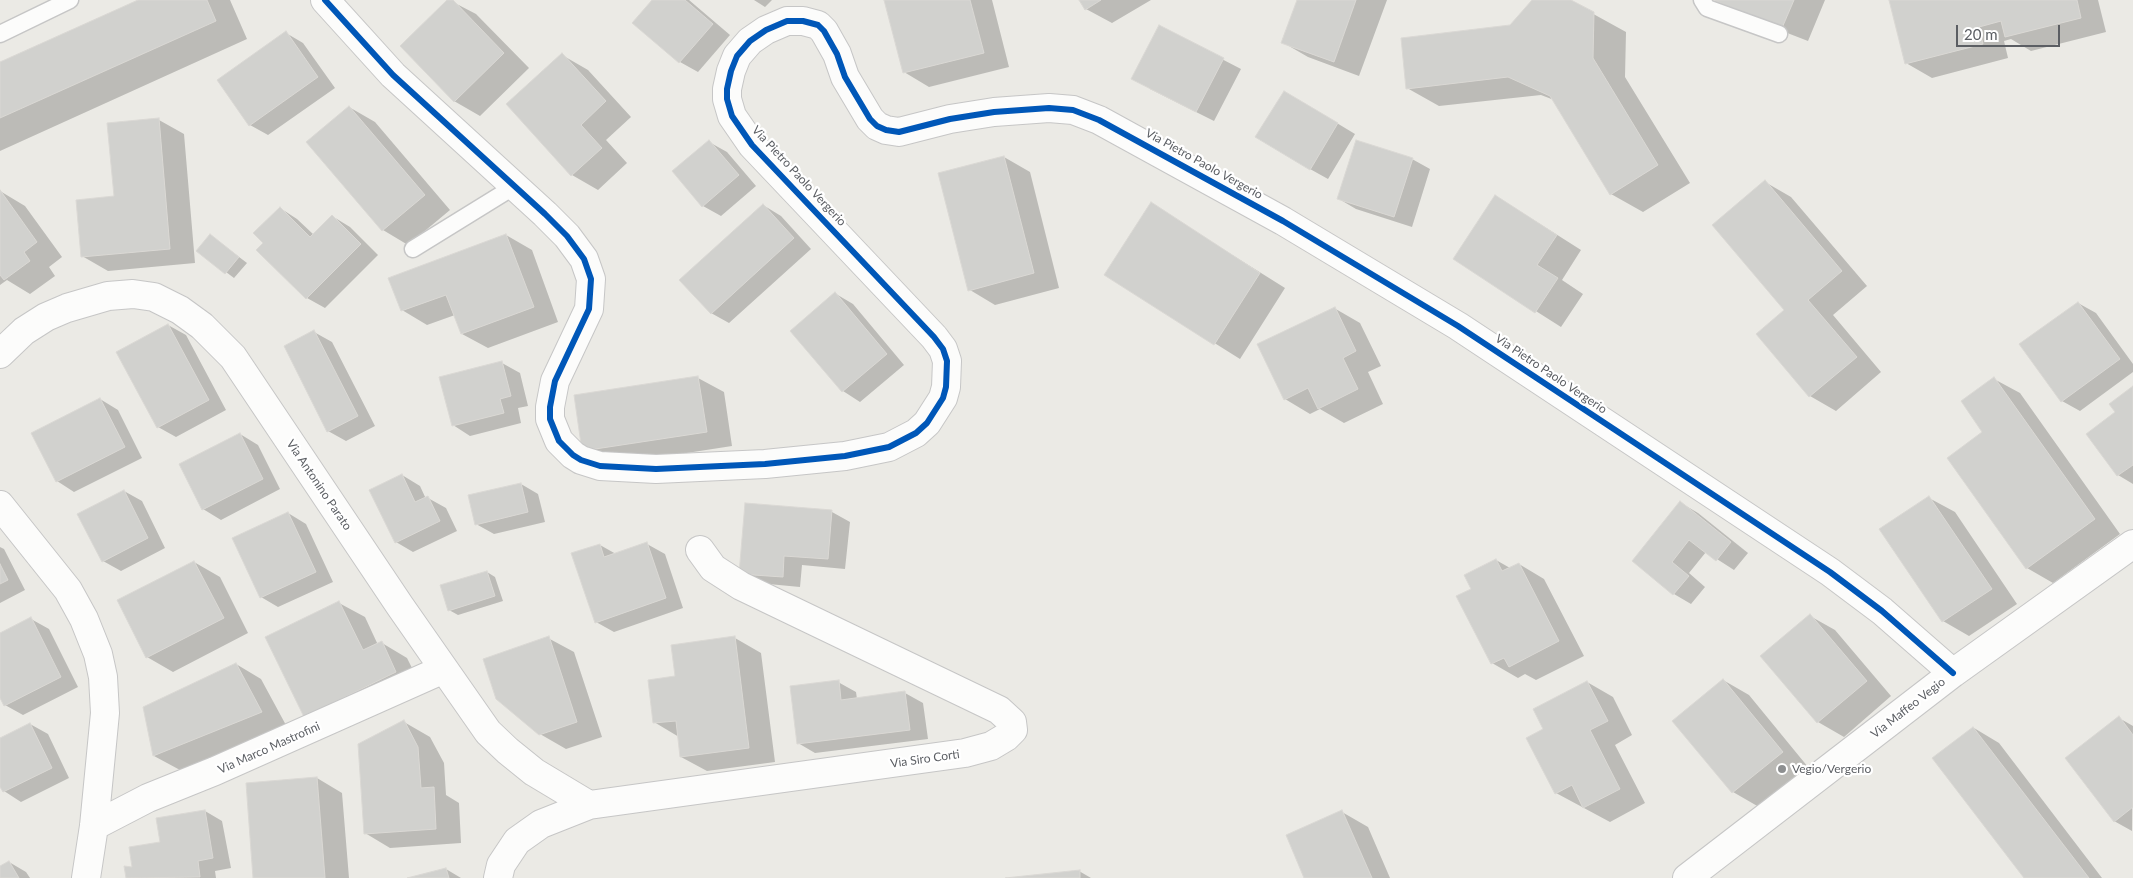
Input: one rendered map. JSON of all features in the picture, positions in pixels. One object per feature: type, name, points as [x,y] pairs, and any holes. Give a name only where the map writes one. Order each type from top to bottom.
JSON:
[{"type":"street","name":"Via Pietro Paolo Vergerio","points":[[326,0],[393,75],[515,186],[566,236],[584,259],[590,272],[592,287],[589,308],[555,381],[550,407],[553,431],[559,441],[573,455],[600,466],[636,470],[765,464],[845,456],[889,447],[916,433],[927,423],[943,398],[948,361],[943,349],[934,337],[752,145],[732,116],[727,99],[729,80],[737,56],[750,41],[766,30],[787,21],[803,21],[818,25],[830,39],[846,77],[865,112],[877,126],[886,130],[899,132],[950,119],[1020,110],[1049,108],[1073,110],[1099,120],[1283,221],[1458,326],[1830,572],[1882,611],[1953,673]]},
{"type":"street","name":"Via Antonino Parato","points":[[0,354],[24,331],[46,317],[67,308],[108,296],[133,294],[154,297],[189,316],[216,339],[233,357],[488,732],[548,782],[589,806]]},
{"type":"street","points":[[0,505],[68,590],[84,619],[98,654],[103,677],[105,713],[94,826],[86,878]]},
{"type":"street","name":"Via Maffeo Vegio","points":[[1687,878],[1953,673],[2133,544]]},
{"type":"street","name":"Via Siro Corti","points":[[498,878],[501,865],[517,841],[541,824],[589,806],[964,753],[991,746],[1006,737],[1013,730],[1012,722],[999,710],[741,586],[714,568],[700,550]]},
{"type":"street","name":"Via Marco Mastrofini","points":[[94,826],[148,798],[215,771],[444,669]]},
{"type":"lane","points":[[0,34],[70,0]]},
{"type":"lane","points":[[1702,0],[1707,8],[1779,34]]},
{"type":"lane","points":[[413,249],[515,186]]},
{"type":"building","points":[[138,0],[207,0],[216,21],[0,118],[0,62]]},
{"type":"building","points":[[447,0],[453,0],[504,53],[454,102],[400,46]]},
{"type":"building","points":[[652,0],[685,0],[713,24],[679,63],[632,23]]},
{"type":"building","points":[[884,0],[970,0],[984,53],[903,73]]},
{"type":"building","points":[[1079,0],[1101,0],[1085,10]]},
{"type":"building","points":[[1297,0],[1356,0],[1334,62],[1281,43]]},
{"type":"building","points":[[1532,0],[1571,0],[1594,12],[1593,58],[1658,165],[1610,195],[1550,96],[1508,77],[1406,89],[1401,38],[1510,25]]},
{"type":"building","points":[[1713,0],[1794,0],[1782,28]]},
{"type":"building","points":[[1889,0],[2077,0],[2081,18],[2005,37],[2001,21],[1979,27],[1983,44],[1905,64]]},
{"type":"building","points":[[1159,25],[1224,58],[1196,112],[1131,79]]},
{"type":"building","points":[[286,31],[318,77],[249,126],[217,80]]},
{"type":"building","points":[[562,53],[606,101],[581,125],[602,148],[571,176],[506,104]]},
{"type":"building","points":[[1284,91],[1338,123],[1310,170],[1255,137]]},
{"type":"building","points":[[349,106],[425,195],[382,231],[306,142]]},
{"type":"building","points":[[159,118],[170,249],[81,257],[76,200],[114,196],[107,123]]},
{"type":"building","points":[[709,140],[739,175],[702,207],[672,171]]},
{"type":"building","points":[[1356,140],[1413,158],[1394,217],[1337,199]]},
{"type":"building","points":[[1004,156],[1034,273],[968,291],[938,173]]},
{"type":"building","points":[[1765,180],[1842,271],[1808,300],[1857,357],[1809,397],[1756,334],[1784,310],[1712,225]]},
{"type":"building","points":[[0,190],[37,242],[24,252],[30,261],[4,280],[0,275]]},
{"type":"building","points":[[1495,195],[1557,235],[1537,265],[1558,278],[1535,313],[1453,259]]},
{"type":"building","points":[[1151,202],[1260,273],[1214,345],[1104,275]]},
{"type":"building","points":[[763,204],[794,238],[711,314],[679,280]]},
{"type":"building","points":[[280,207],[310,237],[332,215],[361,244],[306,299],[256,250],[263,243],[253,233]]},
{"type":"building","points":[[210,234],[239,257],[225,274],[196,251]]},
{"type":"building","points":[[506,234],[534,307],[461,334],[446,295],[401,311],[388,278]]},
{"type":"building","points":[[835,292],[887,354],[842,392],[790,331]]},
{"type":"building","points":[[2078,302],[2120,359],[2061,402],[2019,344]]},
{"type":"building","points":[[1335,307],[1356,351],[1343,358],[1358,389],[1318,409],[1308,388],[1284,400],[1257,344]]},
{"type":"building","points":[[168,324],[209,400],[157,428],[116,352]]},
{"type":"building","points":[[314,330],[358,416],[327,432],[284,346]]},
{"type":"building","points":[[502,361],[511,396],[500,399],[504,413],[452,426],[439,377]]},
{"type":"building","points":[[698,376],[707,432],[582,451],[574,395]]},
{"type":"building","points":[[1994,377],[2095,519],[2026,569],[1947,458],[1982,432],[1961,401]]},
{"type":"building","points":[[2133,386],[2133,465],[2117,476],[2086,434],[2115,412],[2109,404]]},
{"type":"building","points":[[100,398],[125,447],[56,482],[31,433]]},
{"type":"building","points":[[240,433],[263,479],[202,510],[179,464]]},
{"type":"building","points":[[402,474],[415,502],[428,496],[440,521],[395,543],[369,490]]},
{"type":"building","points":[[521,483],[528,512],[475,525],[468,495]]},
{"type":"building","points":[[124,490],[148,538],[102,562],[77,514]]},
{"type":"building","points":[[1929,496],[1992,589],[1942,622],[1879,529]]},
{"type":"building","points":[[1680,501],[1731,542],[1716,561],[1689,540],[1672,562],[1689,576],[1673,595],[1632,561]]},
{"type":"building","points":[[745,503],[832,510],[828,559],[784,556],[783,577],[739,574]]},
{"type":"building","points":[[288,512],[316,572],[260,598],[232,538]]},
{"type":"building","points":[[647,542],[666,598],[595,623],[571,553],[600,544],[604,557]]},
{"type":"building","points":[[1496,559],[1502,571],[1519,563],[1559,641],[1509,667],[1504,658],[1491,664],[1456,596],[1471,589],[1464,575]]},
{"type":"building","points":[[194,561],[224,618],[146,658],[117,600]]},
{"type":"building","points":[[0,564],[8,580],[0,584]]},
{"type":"building","points":[[487,571],[495,596],[448,611],[440,585]]},
{"type":"building","points":[[339,601],[363,650],[382,641],[396,672],[304,717],[265,637]]},
{"type":"building","points":[[1810,614],[1867,681],[1817,723],[1760,656]]},
{"type":"building","points":[[31,617],[61,677],[4,706],[0,698],[0,633]]},
{"type":"building","points":[[549,636],[577,722],[539,735],[496,699],[483,659]]},
{"type":"building","points":[[735,636],[749,748],[680,757],[676,721],[653,723],[648,680],[675,676],[671,645]]},
{"type":"building","points":[[236,663],[262,712],[153,756],[143,707]]},
{"type":"building","points":[[1723,679],[1783,752],[1732,793],[1672,721]]},
{"type":"building","points":[[839,680],[841,700],[905,691],[910,730],[797,744],[790,686]]},
{"type":"building","points":[[1587,681],[1608,721],[1590,730],[1620,789],[1583,808],[1572,785],[1555,794],[1526,738],[1543,729],[1533,709]]},
{"type":"building","points":[[2119,716],[2133,735],[2133,807],[2114,822],[2065,758]]},
{"type":"building","points":[[404,720],[418,747],[421,788],[434,787],[436,829],[364,834],[358,744]]},
{"type":"building","points":[[30,723],[52,768],[3,792],[0,787],[0,738]]},
{"type":"building","points":[[1973,727],[2089,878],[2024,878],[1932,758]]},
{"type":"building","points":[[317,777],[325,878],[253,878],[246,783]]},
{"type":"building","points":[[205,810],[213,858],[198,861],[200,877],[126,878],[124,866],[132,867],[129,847],[160,842],[156,818]]},
{"type":"building","points":[[1342,810],[1372,878],[1304,878],[1286,835]]},
{"type":"building","points":[[9,861],[19,878],[0,878],[0,866]]},
{"type":"building","points":[[446,868],[449,878],[407,878]]},
{"type":"building","points":[[1080,870],[1080,878],[1005,878]]},
{"type":"cycle path","points":[[325,0],[393,75],[545,214],[567,236],[584,259],[591,279],[589,309],[555,381],[550,407],[550,419],[559,441],[581,460],[600,466],[656,469],[765,464],[845,456],[889,447],[916,433],[927,423],[943,398],[946,387],[947,361],[943,349],[934,337],[752,145],[732,116],[727,99],[727,89],[737,56],[750,41],[766,30],[787,21],[803,21],[818,25],[824,31],[837,54],[845,77],[870,119],[877,126],[886,130],[899,132],[950,119],[994,112],[1049,108],[1073,110],[1099,120],[1283,221],[1458,326],[1830,572],[1882,611],[1953,673]]},
{"type":"place","name":"Vegio/Vergerio","points":[[1782,769]]}]
